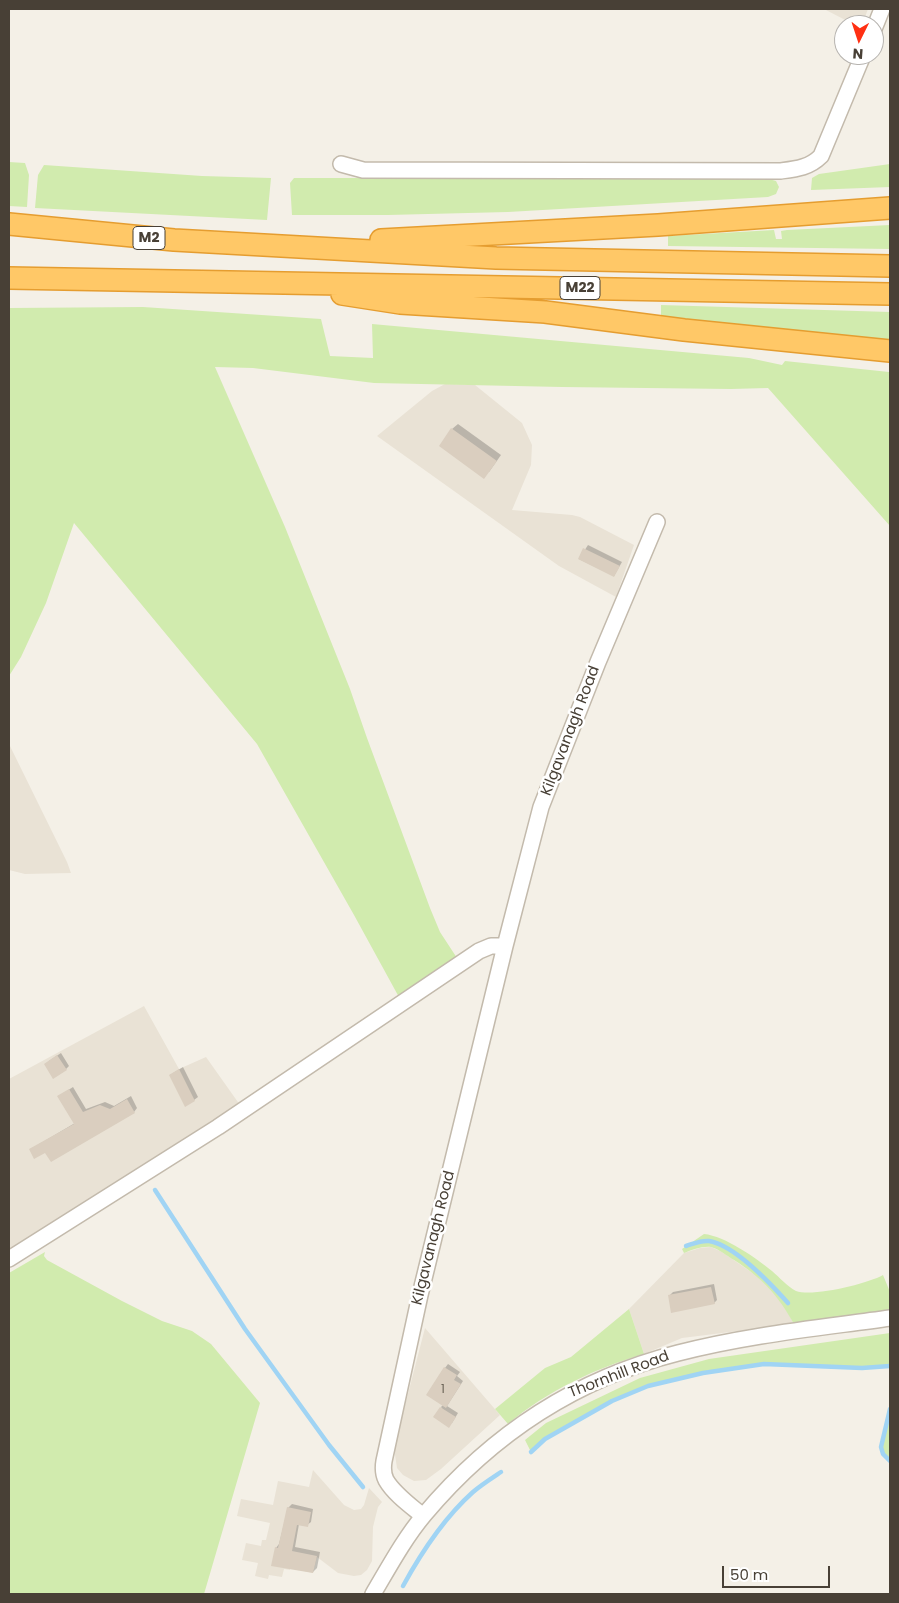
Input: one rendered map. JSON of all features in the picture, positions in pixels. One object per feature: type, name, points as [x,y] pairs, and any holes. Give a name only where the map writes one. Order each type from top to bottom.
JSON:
[{"type":"highway","points":[[290,247],[438,236],[533,233],[658,225],[890,208]]},
{"type":"highway","name":"M2","points":[[9,224],[165,239],[290,247]]},
{"type":"highway","name":"M22","points":[[290,247],[496,258],[890,266]]},
{"type":"highway","points":[[9,278],[270,283],[400,303],[545,312],[684,330],[890,351]]},
{"type":"highway","name":"M22","points":[[270,283],[890,294]]},
{"type":"street","points":[[342,164],[363,170],[780,171],[799,168],[815,162],[821,156],[860,65]]},
{"type":"street","name":"Kilgavanagh Road","points":[[423,1516],[385,1479],[383,1470],[420,1295],[541,807],[598,662],[657,522]]},
{"type":"street","points":[[9,1259],[218,1127],[478,950],[491,946],[505,946]]},
{"type":"street","name":"Thornhill Road","points":[[373,1594],[394,1558],[423,1516],[461,1474],[501,1438],[550,1404],[601,1379],[676,1353],[720,1343],[890,1318]]},
{"type":"shaded area","points":[[824,9],[868,9],[866,15],[836,15]]},
{"type":"shaded area","points":[[445,384],[475,385],[522,423],[532,445],[531,465],[512,510],[580,517],[634,545],[616,597],[559,566],[377,436],[432,391]]},
{"type":"shaded area","points":[[9,744],[71,873],[25,874],[9,870]]},
{"type":"shaded area","points":[[144,1006],[179,1069],[206,1057],[240,1105],[115,1186],[9,1250],[9,1079]]},
{"type":"shaded area","points":[[711,1247],[722,1252],[757,1276],[783,1303],[794,1324],[682,1338],[644,1354],[629,1309],[684,1253]]},
{"type":"shaded area","points":[[425,1328],[500,1415],[441,1469],[426,1480],[414,1481],[403,1475],[397,1468],[394,1448]]},
{"type":"shaded area","points":[[313,1470],[344,1505],[354,1510],[361,1509],[364,1505],[369,1488],[382,1502],[378,1507],[373,1527],[372,1561],[367,1570],[361,1575],[354,1576],[338,1573],[317,1557],[313,1573],[290,1568],[290,1570],[284,1569],[282,1577],[269,1575],[268,1579],[255,1576],[258,1563],[242,1560],[246,1543],[261,1546],[262,1540],[266,1540],[270,1523],[237,1516],[241,1499],[273,1505],[278,1481],[309,1487]]},
{"type":"green space","points":[[9,162],[25,163],[29,175],[27,207],[9,206]]},
{"type":"green space","points":[[890,164],[890,187],[811,190],[812,178],[819,174]]},
{"type":"green space","points":[[44,165],[202,176],[271,178],[267,220],[35,208],[38,175]]},
{"type":"green space","points":[[294,178],[765,178],[776,181],[779,187],[776,194],[768,197],[508,212],[292,215],[290,183]]},
{"type":"green space","points":[[890,225],[890,249],[668,246],[668,236],[774,230],[776,239],[782,239],[781,231],[787,230]]},
{"type":"green space","points":[[661,305],[890,312],[890,341],[661,317]]},
{"type":"green space","points":[[143,307],[321,319],[330,356],[373,358],[372,324],[749,358],[782,365],[785,361],[889,372],[890,526],[768,388],[562,387],[374,383],[253,368],[215,367],[285,527],[350,689],[430,908],[440,932],[457,958],[400,999],[257,744],[74,523],[46,603],[21,657],[9,676],[9,308]]},
{"type":"green space","points":[[704,1234],[721,1239],[740,1248],[796,1291],[815,1292],[840,1289],[883,1275],[890,1292],[890,1311],[794,1324],[782,1304],[768,1288],[744,1267],[723,1253],[708,1247],[697,1248],[684,1253],[682,1249]]},
{"type":"green space","points":[[45,1252],[44,1256],[47,1260],[162,1321],[192,1331],[211,1344],[260,1403],[204,1594],[9,1594],[9,1273]]},
{"type":"green space","points":[[629,1309],[644,1354],[608,1366],[573,1382],[539,1401],[508,1424],[495,1409],[545,1368],[571,1357]]},
{"type":"green space","points":[[890,1333],[890,1366],[862,1368],[764,1364],[703,1373],[648,1386],[612,1401],[545,1439],[531,1452],[525,1440],[546,1423],[640,1378],[709,1359]]},
{"type":"green space","points":[[890,1409],[890,1461],[883,1454],[881,1447]]},
{"type":"building","points":[[451,428],[497,461],[484,479],[439,446]]},
{"type":"building","points":[[583,548],[620,566],[614,577],[578,559]]},
{"type":"building","points":[[57,1055],[67,1070],[53,1079],[44,1064]]},
{"type":"building","points":[[179,1069],[195,1101],[185,1107],[169,1075]]},
{"type":"building","points":[[69,1089],[83,1112],[100,1105],[110,1109],[127,1099],[135,1113],[51,1162],[45,1153],[34,1159],[29,1149],[74,1124],[57,1096]]},
{"type":"building","points":[[711,1287],[715,1304],[671,1313],[668,1295]]},
{"type":"building","points":[[444,1367],[457,1375],[454,1380],[461,1384],[446,1408],[426,1395]]},
{"type":"building","points":[[440,1407],[456,1417],[449,1428],[433,1417]]},
{"type":"building","points":[[287,1507],[311,1512],[308,1527],[297,1525],[292,1551],[317,1556],[313,1573],[271,1566],[275,1547],[278,1548]]},
{"type":"waterway","points":[[155,1190],[245,1329],[329,1445],[363,1487]]},
{"type":"waterway","points":[[686,1246],[709,1241],[730,1250],[751,1266],[788,1303]]},
{"type":"waterway","points":[[531,1452],[545,1439],[612,1401],[648,1386],[703,1373],[764,1364],[862,1368],[890,1366]]},
{"type":"waterway","points":[[890,1409],[881,1447],[883,1454],[890,1461]]},
{"type":"waterway","points":[[403,1586],[443,1524],[473,1492],[501,1472]]}]
